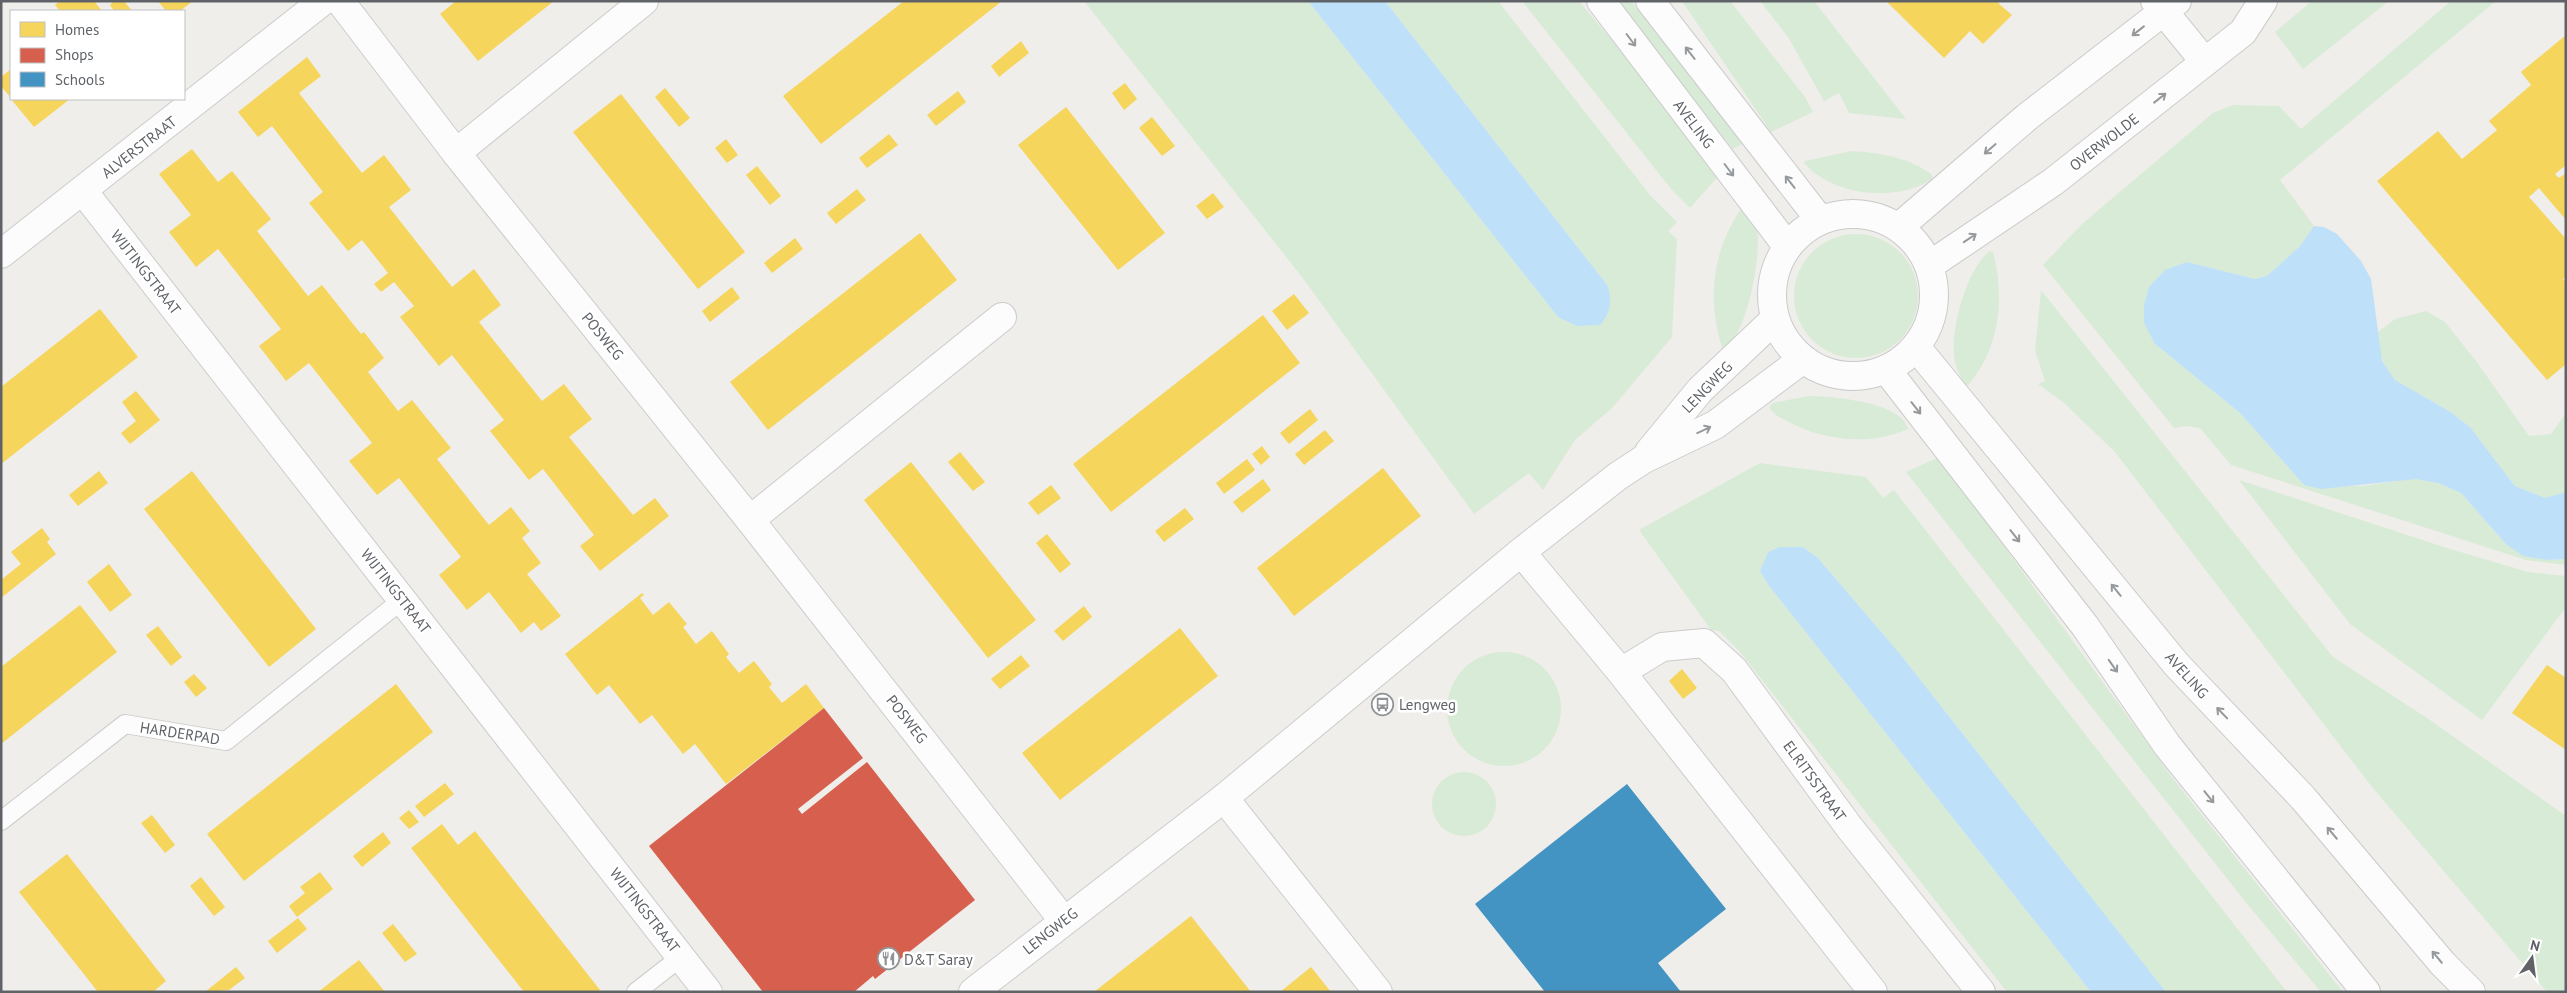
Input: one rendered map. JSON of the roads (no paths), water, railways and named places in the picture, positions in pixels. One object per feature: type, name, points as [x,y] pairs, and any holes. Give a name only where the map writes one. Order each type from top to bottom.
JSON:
[{"type":"street","name":"ALVERSTRAAT","points":[[1,254],[323,1]]},
{"type":"street","name":"POSWEG","points":[[340,1],[456,153],[750,520],[1063,920]]},
{"type":"street","points":[[456,153],[644,1]]},
{"type":"street","name":"AVELING","points":[[1601,1],[1787,246]]},
{"type":"street","points":[[1650,1],[1820,220]]},
{"type":"street","name":"OVERWOLDE","points":[[1930,265],[2053,182],[2243,32],[2263,1]]},
{"type":"street","points":[[1899,227],[2027,117],[2165,5],[2205,62]]},
{"type":"street","name":"WIJTINGSTRAAT","points":[[83,191],[708,992]]},
{"type":"street","points":[[1847,213],[1874,215],[1899,227],[1917,244],[1930,265],[1935,287],[1934,308],[1928,329],[1916,347],[1902,360],[1886,369],[1865,376],[1843,375],[1822,370],[1803,359],[1787,341],[1775,320],[1772,294],[1776,269],[1787,246],[1802,231],[1820,220],[1847,213]]},
{"type":"street","points":[[750,520],[1002,317]]},
{"type":"street","name":"LENGWEG","points":[[1644,459],[1700,390],[1775,320]]},
{"type":"street","name":"AVELING","points":[[1916,347],[2176,664],[2303,798],[2443,964],[2471,992]]},
{"type":"street","name":"LENGWEG","points":[[976,991],[1063,920],[1224,798],[1521,552],[1618,476],[1644,459],[1715,425],[1803,359]]},
{"type":"street","points":[[1886,369],[2085,626],[2167,745],[2366,992]]},
{"type":"street","points":[[1521,552],[1620,672],[1873,992]]},
{"type":"street","name":"ELRITSSTRAAT","points":[[1620,672],[1662,647],[1704,642],[1734,670],[1849,827],[1981,992]]},
{"type":"street","points":[[1224,798],[1378,992]]},
{"type":"lane","name":"HARDERPAD","points":[[1,821],[125,724],[226,741],[402,600]]},
{"type":"lane","points":[[636,992],[681,956]]},
{"type":"water","points":[[1308,1],[1385,1],[1608,286],[1610,307],[1600,325],[1577,326],[1558,317]]},
{"type":"water","points":[[2314,226],[2324,227],[2337,234],[2361,261],[2371,279],[2382,361],[2395,380],[2449,411],[2470,427],[2515,486],[2545,498],[2566,492],[2566,559],[2548,560],[2523,556],[2506,544],[2461,493],[2438,483],[2416,479],[2321,489],[2304,485],[2240,413],[2155,344],[2144,323],[2144,305],[2149,287],[2165,270],[2187,262],[2255,279],[2267,276],[2300,246]]},
{"type":"water","points":[[1779,547],[1803,547],[1818,558],[1900,654],[2166,992],[2091,992],[1769,586],[1760,571],[1768,552]]},
{"type":"place","name":"Lengweg","points":[[1383,704]]},
{"type":"place","name":"D&T Saray","points":[[888,959]]}]
